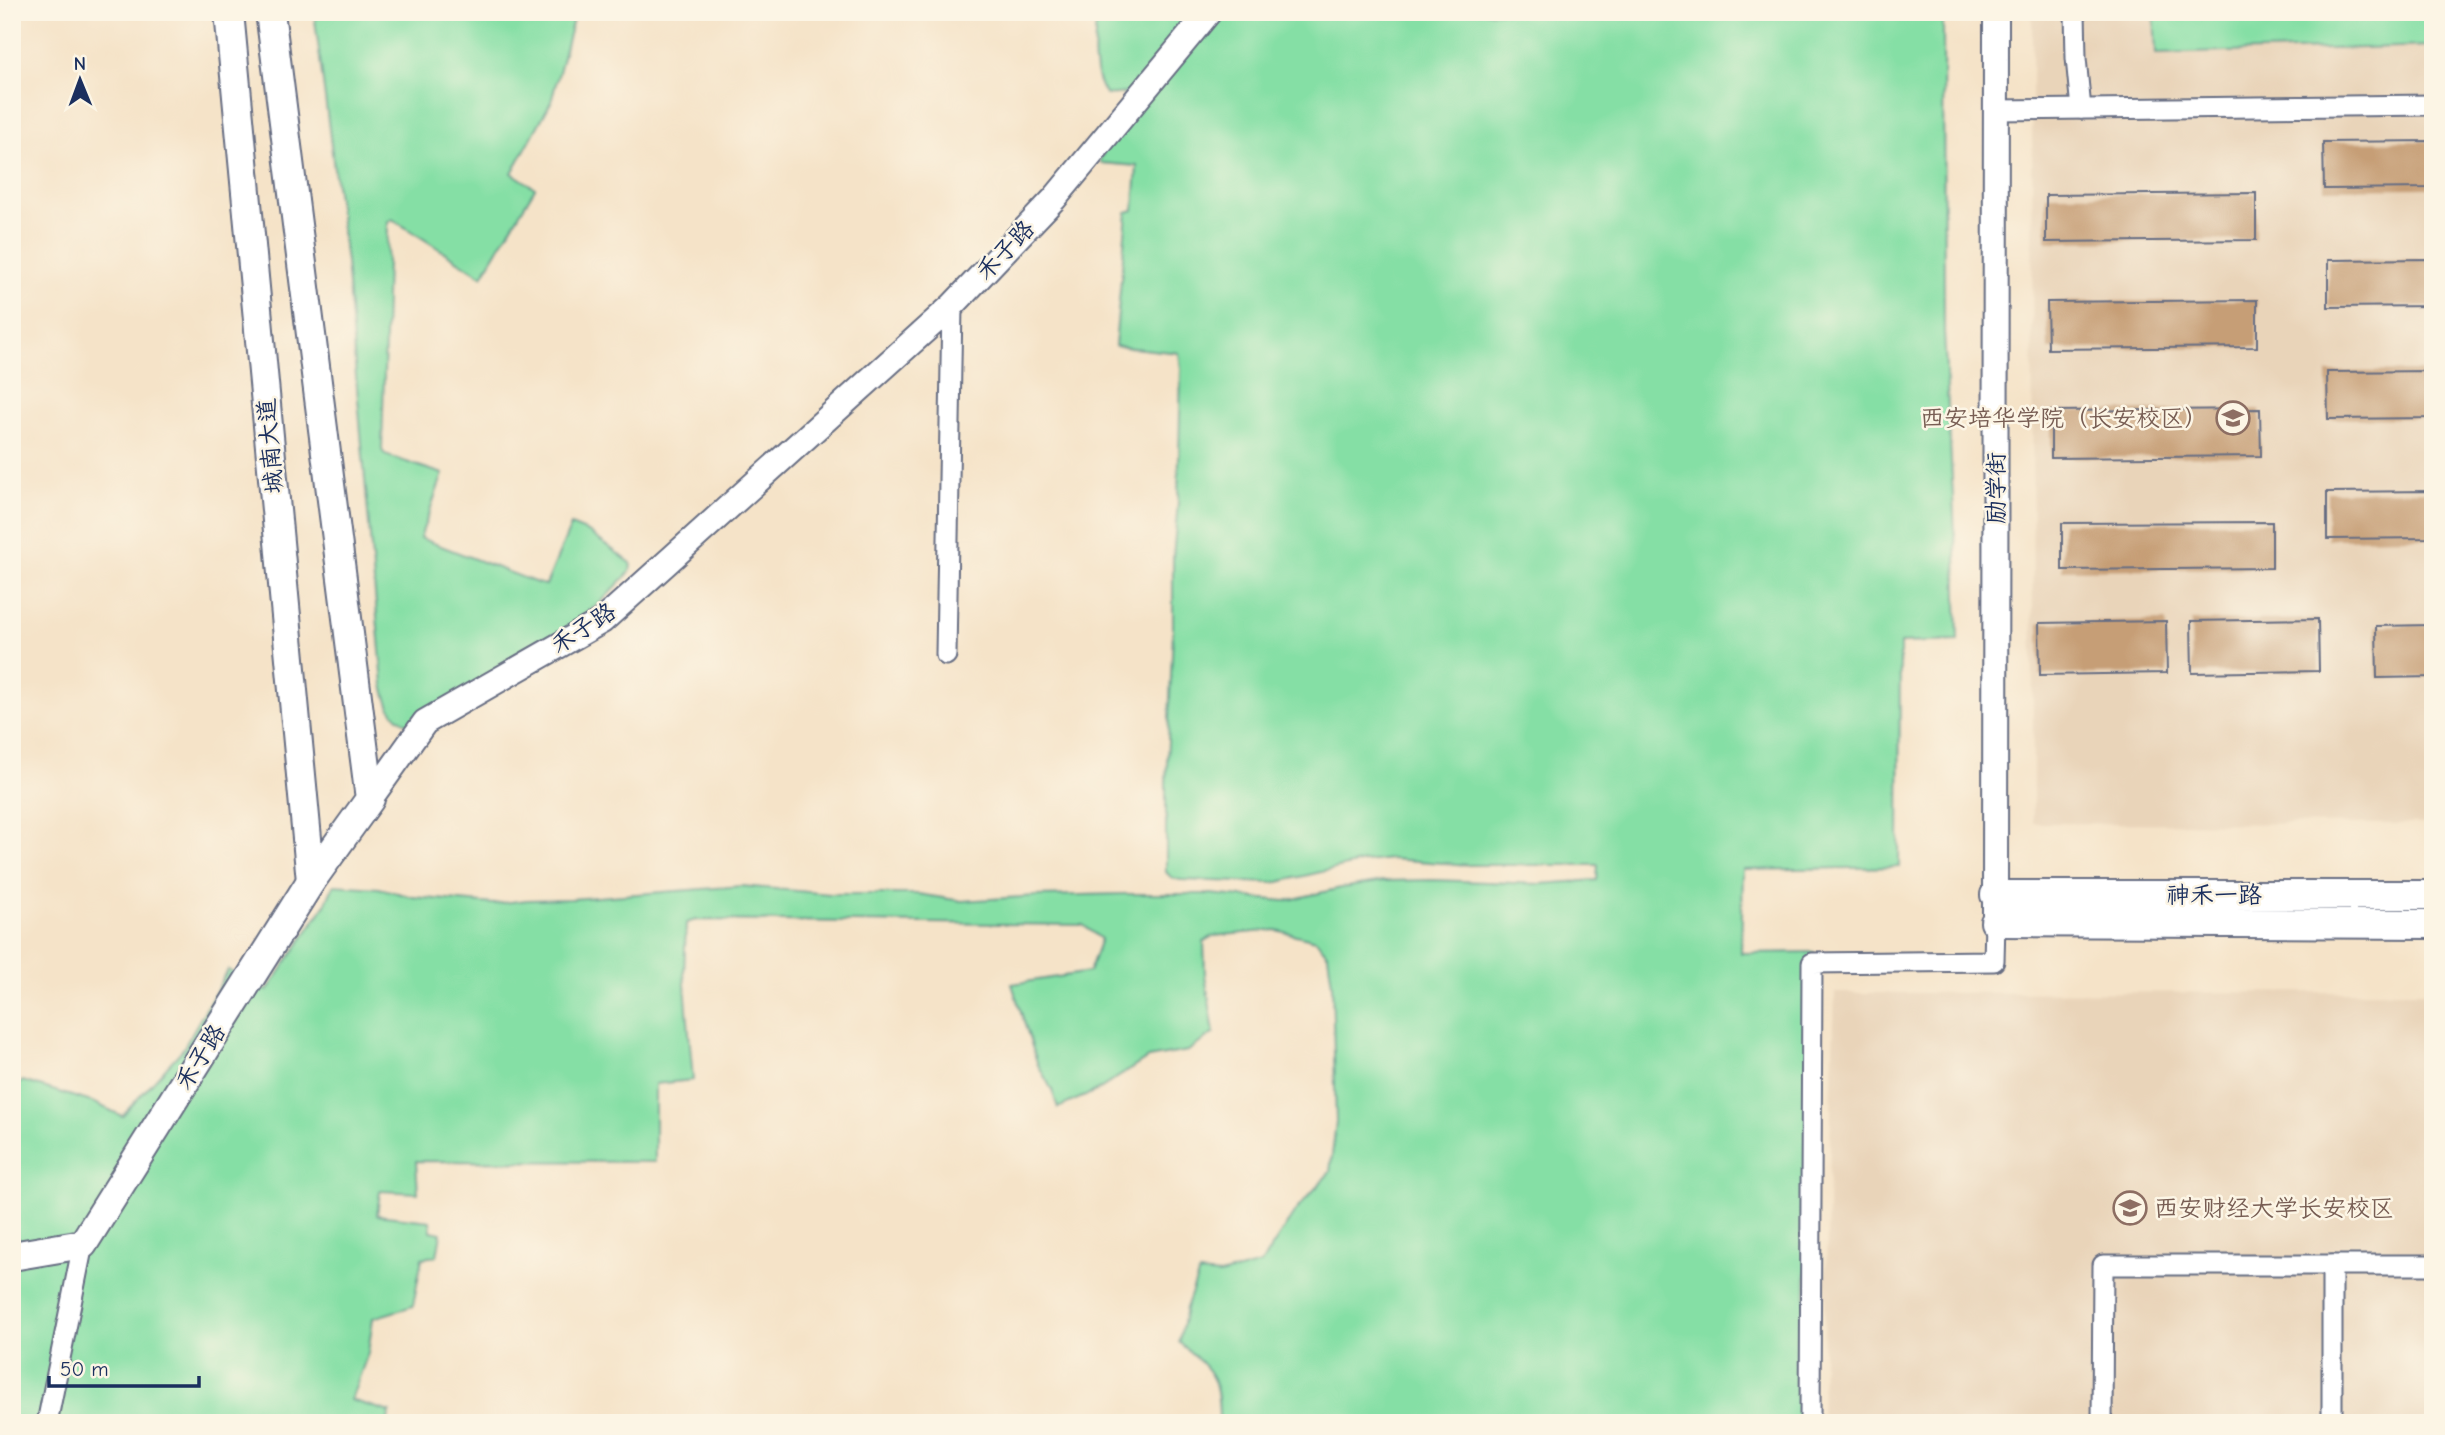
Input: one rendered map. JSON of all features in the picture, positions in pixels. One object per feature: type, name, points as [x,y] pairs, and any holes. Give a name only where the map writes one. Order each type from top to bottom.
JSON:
[{"type":"main road","name":"城南大道","points":[[229,12],[311,881]]},
{"type":"main road","points":[[270,12],[370,799]]},
{"type":"main road","name":"禾子路","points":[[83,1244],[311,881],[370,799]]},
{"type":"main road","name":"神禾一路","points":[[1995,909],[2433,895]]},
{"type":"main road","name":"神禾一路","points":[[1995,909],[2433,924]]},
{"type":"main road","points":[[12,1256],[83,1244]]},
{"type":"street","name":"禾子路","points":[[370,799],[425,722],[602,621],[952,306],[1054,200],[1209,12]]},
{"type":"street","name":"励学街","points":[[1995,909],[1996,12]]},
{"type":"street","points":[[2075,12],[2081,109]]},
{"type":"street","points":[[1996,110],[2433,105]]},
{"type":"street","points":[[946,655],[952,306]]},
{"type":"street","points":[[1810,1423],[1812,963],[1994,961],[1995,909]]},
{"type":"street","points":[[47,1423],[83,1244]]},
{"type":"street","points":[[2102,1423],[2103,1265],[2433,1265]]},
{"type":"street","points":[[2332,1265],[2332,1423]]},
{"type":"shaded area","name":"西安培华学院（长安校区）","points":[[2032,12],[2433,12],[2433,824],[2033,823]]},
{"type":"shaded area","name":"西安财经大学长安校区","points":[[2433,992],[2433,1423],[1821,1423],[1835,993]]},
{"type":"green space","points":[[314,12],[575,12],[551,102],[512,173],[535,188],[482,276],[392,219],[388,222],[382,450],[385,455],[443,474],[420,538],[546,585],[571,525],[588,532],[631,563],[630,572],[602,601],[533,654],[409,724],[394,714],[383,685],[346,262]]},
{"type":"green space","points":[[1097,12],[1943,12],[1944,333],[1958,641],[1900,643],[1899,867],[1743,870],[1741,953],[1814,952],[1803,1423],[1219,1423],[1218,1394],[1212,1376],[1179,1342],[1186,1308],[1199,1273],[1220,1275],[1261,1264],[1296,1210],[1330,1172],[1336,1122],[1332,984],[1328,955],[1316,940],[1276,930],[1213,936],[1204,942],[1205,975],[1214,1033],[1188,1051],[1148,1058],[1098,1090],[1058,1108],[1052,1090],[1038,1065],[1012,984],[1089,972],[1101,939],[1083,925],[696,920],[686,923],[684,973],[693,1080],[655,1084],[655,1162],[416,1161],[418,1193],[380,1191],[377,1215],[430,1221],[431,1231],[441,1233],[437,1256],[422,1258],[413,1306],[373,1318],[368,1353],[351,1400],[390,1412],[387,1423],[12,1423],[12,1088],[23,1081],[95,1103],[122,1116],[183,1049],[228,970],[267,991],[325,905],[334,885],[379,888],[413,897],[494,904],[742,886],[830,894],[918,894],[962,901],[1036,896],[1210,894],[1285,901],[1384,881],[1540,884],[1597,880],[1598,865],[1468,865],[1391,859],[1364,862],[1274,883],[1181,880],[1172,878],[1166,872],[1166,785],[1181,368],[1179,353],[1115,346],[1127,212],[1134,210],[1137,166],[1101,163],[1100,160],[1129,93],[1106,95],[1097,77],[1094,44]]},
{"type":"green space","points":[[2154,12],[2433,12],[2433,46],[2156,54]]},
{"type":"building","points":[[2433,141],[2433,188],[2324,189],[2323,142]]},
{"type":"building","points":[[2256,193],[2256,240],[2046,242],[2046,195]]},
{"type":"building","points":[[2433,259],[2433,306],[2328,307],[2328,260]]},
{"type":"building","points":[[2257,300],[2257,347],[2048,349],[2047,302]]},
{"type":"building","points":[[2433,371],[2433,418],[2328,419],[2327,372]]},
{"type":"building","points":[[2260,409],[2261,456],[2051,458],[2051,411]]},
{"type":"building","points":[[2433,491],[2433,538],[2327,539],[2327,492]]},
{"type":"building","points":[[2272,522],[2272,568],[2062,570],[2062,523]]},
{"type":"building","points":[[2318,619],[2319,671],[2192,673],[2191,621]]},
{"type":"building","points":[[2166,621],[2167,673],[2040,675],[2039,623]]},
{"type":"building","points":[[2433,625],[2433,677],[2377,678],[2376,626]]},
{"type":"place","name":"西安培华学院（长安校区）","points":[[2233,418]]},
{"type":"place","name":"西安财经大学长安校区","points":[[2130,1208]]}]
